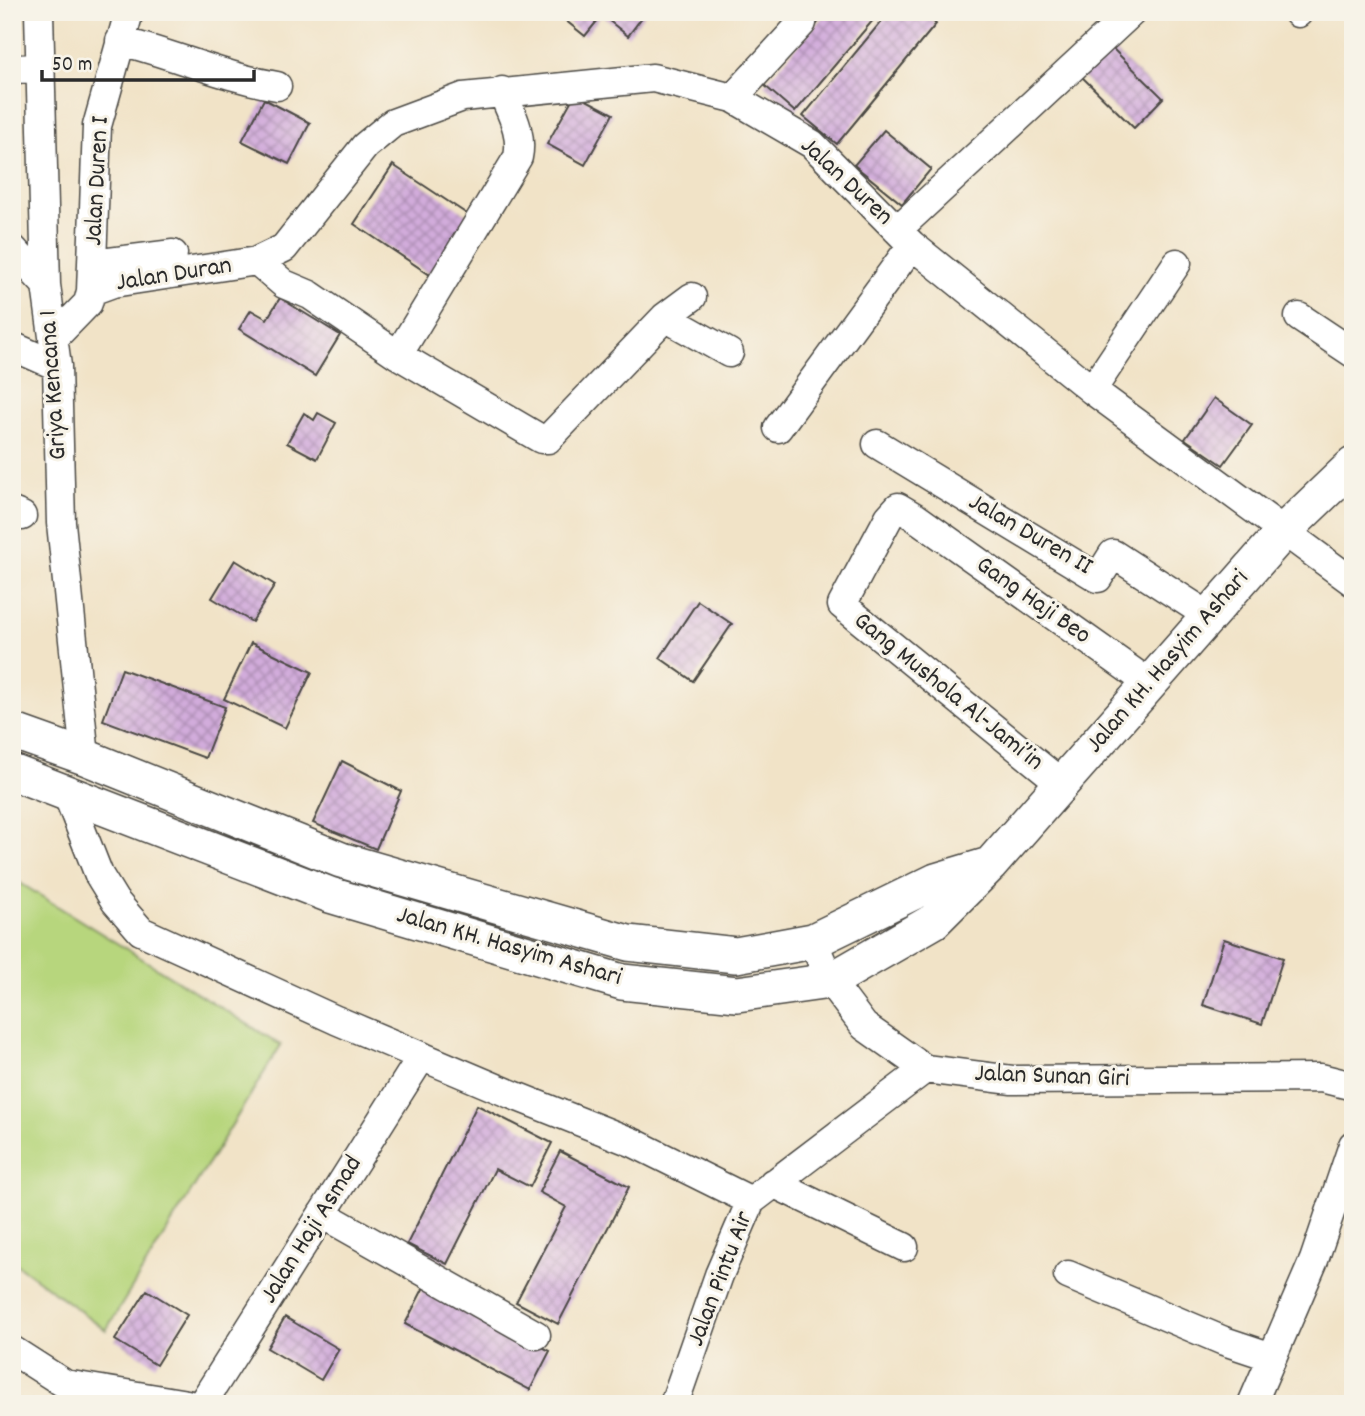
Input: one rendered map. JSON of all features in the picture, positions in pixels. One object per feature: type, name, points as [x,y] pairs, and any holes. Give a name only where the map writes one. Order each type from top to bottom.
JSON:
[{"type":"main road","name":"Jalan KH. Hasyim Ashari","points":[[12,772],[330,895],[622,982],[737,994],[830,981],[934,921],[990,865],[1284,531],[1353,465]]},
{"type":"main road","name":"Jalan KH. Hasyim Ashari","points":[[12,731],[85,757],[341,860],[628,943],[736,955],[813,941],[936,881],[990,865]]},
{"type":"main road","points":[[330,895],[341,860]]},
{"type":"street","name":"Griya Kencana 1","points":[[39,12],[46,285],[55,352],[61,523],[85,757]]},
{"type":"street","name":"Jalan Duren I","points":[[92,277],[97,126],[129,12]]},
{"type":"street","points":[[733,98],[802,23],[804,12]]},
{"type":"street","points":[[778,428],[905,238],[1132,12]]},
{"type":"street","points":[[120,41],[221,74],[278,86]]},
{"type":"street","points":[[12,69],[40,68]]},
{"type":"street","name":"Jalan Duren","points":[[257,261],[284,248],[365,146],[393,122],[463,97],[653,78],[733,98],[812,144],[905,238],[1092,390],[1353,582]]},
{"type":"street","points":[[398,355],[518,157],[521,145],[518,129],[502,91]]},
{"type":"street","points":[[12,248],[46,285]]},
{"type":"street","points":[[12,346],[55,352],[88,303],[92,277],[173,254]]},
{"type":"street","points":[[257,261],[284,284],[310,295],[398,355],[541,439],[548,439],[665,317],[692,297]]},
{"type":"street","name":"Jalan Duran","points":[[92,277],[113,283],[257,261]]},
{"type":"street","points":[[1092,390],[1177,263]]},
{"type":"street","points":[[665,317],[729,353]]},
{"type":"street","points":[[1299,317],[1353,353]]},
{"type":"street","name":"Jalan Duren II","points":[[877,444],[1098,578],[1114,554],[1209,616]]},
{"type":"street","name":"Gang Mushola Al-Jami’in","points":[[915,517],[898,507],[889,517],[842,605],[1060,783]]},
{"type":"street","name":"Gang Haji Beo","points":[[915,517],[1150,684]]},
{"type":"street","points":[[66,791],[99,875],[115,901],[141,931],[422,1056],[634,1143],[751,1201]]},
{"type":"street","name":"Jalan Sunan Giri","points":[[813,941],[830,981],[864,1027],[925,1069],[1012,1080],[1184,1081],[1321,1078],[1353,1086]]},
{"type":"street","name":"Jalan Haji Asmad","points":[[202,1404],[422,1056]]},
{"type":"street","name":"Jalan Pintu Air","points":[[674,1404],[719,1275],[751,1201],[925,1069]]},
{"type":"street","points":[[1252,1404],[1314,1260],[1353,1145]]},
{"type":"street","points":[[773,1183],[904,1247]]},
{"type":"street","points":[[322,1214],[536,1335]]},
{"type":"street","points":[[1068,1275],[1224,1341],[1272,1357]]},
{"type":"street","points":[[12,1349],[65,1384],[187,1404]]},
{"type":"green space","points":[[12,878],[281,1045],[106,1330],[12,1261]]},
{"type":"building","points":[[555,12],[646,12],[628,36],[602,15],[585,36]]},
{"type":"building","points":[[827,12],[880,12],[795,112],[764,85]]},
{"type":"building","points":[[889,12],[922,12],[936,24],[837,144],[803,116]]},
{"type":"building","points":[[1106,42],[1163,98],[1134,128],[1077,72]]},
{"type":"building","points":[[575,94],[613,114],[585,165],[547,144]]},
{"type":"building","points":[[264,99],[310,123],[289,164],[242,141]]},
{"type":"building","points":[[884,130],[931,169],[902,204],[854,165]]},
{"type":"building","points":[[393,165],[476,220],[436,279],[354,224]]},
{"type":"building","points":[[280,298],[340,335],[315,376],[239,329],[251,310],[267,319]]},
{"type":"building","points":[[1214,398],[1252,425],[1223,465],[1185,439]]},
{"type":"building","points":[[304,413],[314,420],[318,413],[336,423],[317,459],[287,443]]},
{"type":"building","points":[[235,560],[275,585],[252,622],[212,598]]},
{"type":"building","points":[[698,601],[732,624],[693,681],[660,658]]},
{"type":"building","points":[[251,643],[312,672],[285,728],[224,699]]},
{"type":"building","points":[[122,669],[225,707],[205,758],[103,720]]},
{"type":"building","points":[[342,761],[401,791],[376,849],[313,823]]},
{"type":"building","points":[[1224,939],[1283,958],[1262,1024],[1203,1005]]},
{"type":"building","points":[[477,1105],[552,1143],[530,1187],[495,1169],[447,1264],[407,1244]]},
{"type":"building","points":[[560,1151],[629,1187],[558,1324],[516,1302],[566,1207],[539,1192]]},
{"type":"building","points":[[425,1285],[550,1351],[530,1390],[405,1324]]},
{"type":"building","points":[[147,1290],[187,1315],[156,1365],[115,1340]]},
{"type":"building","points":[[285,1317],[339,1349],[321,1380],[267,1348]]}]
